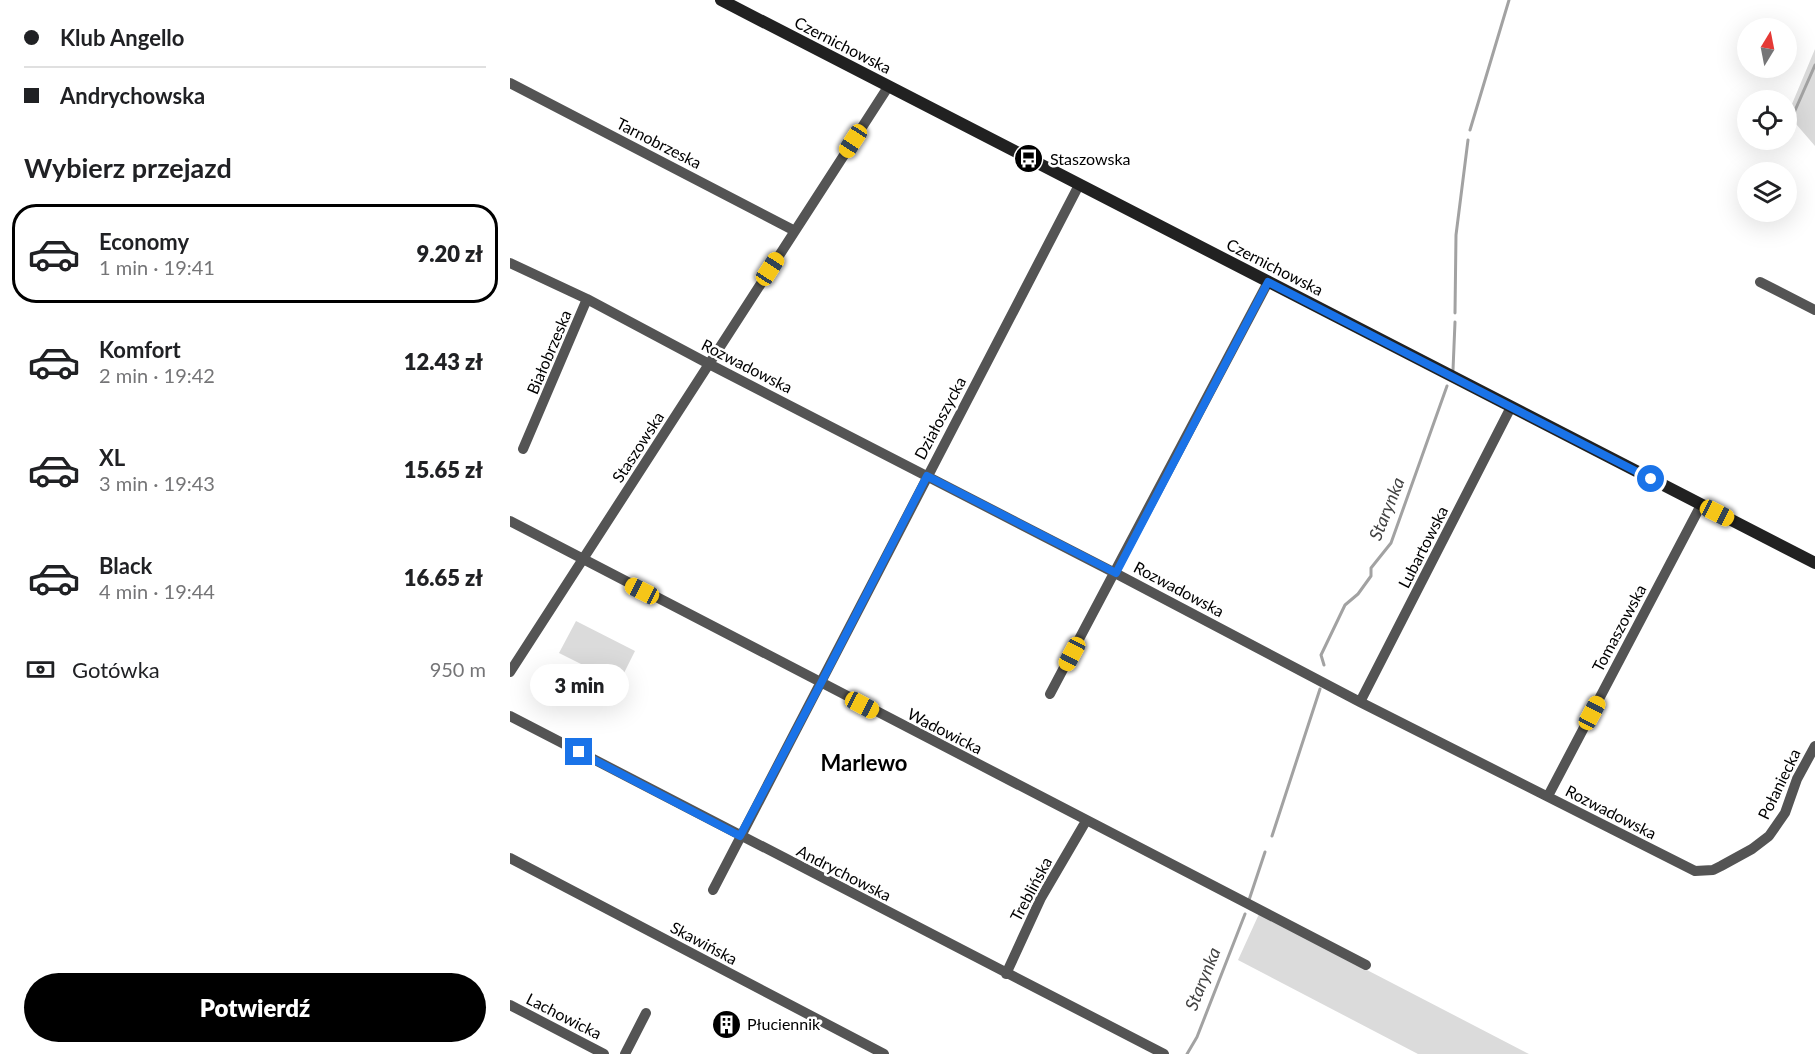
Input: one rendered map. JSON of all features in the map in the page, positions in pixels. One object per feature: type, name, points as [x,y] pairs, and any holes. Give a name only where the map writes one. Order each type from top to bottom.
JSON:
[{"type":"street","name":"Czernichowska","points":[[721,0],[1815,563]]},
{"type":"street","name":"Tarnobrzeska","points":[[510,83],[795,231]]},
{"type":"street","name":"Staszowska","points":[[510,672],[888,87]]},
{"type":"street","name":"Działoszycka","points":[[713,890],[1079,185]]},
{"type":"street","name":"Rozwadowska","points":[[510,263],[588,299],[1360,702],[1695,871],[1713,870],[1761,844],[1769,836]]},
{"type":"street","points":[[1050,694],[1268,282]]},
{"type":"street","points":[[1760,282],[1815,310]]},
{"type":"street","name":"Białobrzeska","points":[[523,449],[588,299]]},
{"type":"street","name":"Lubartowska","points":[[1360,702],[1511,406]]},
{"type":"street","name":"Tomaszowska","points":[[1548,796],[1701,505]]},
{"type":"street","name":"Wadowicka","points":[[510,521],[1366,965]]},
{"type":"street","name":"Andrychowska","points":[[510,716],[1164,1054]]},
{"type":"street","name":"Połaniecka","points":[[1769,836],[1785,813],[1797,779],[1815,746]]},
{"type":"street","name":"Treblińska","points":[[1006,974],[1041,898],[1086,821]]},
{"type":"street","name":"Skawińska","points":[[510,858],[884,1054]]},
{"type":"street","name":"Lachowicka","points":[[510,1005],[604,1054]]},
{"type":"street","points":[[625,1054],[646,1013]]},
{"type":"shaded area","points":[[1815,49],[1815,146],[1797,125],[1797,92]]},
{"type":"shaded area","points":[[576,621],[635,651],[619,683],[559,653]]},
{"type":"shaded area","points":[[1259,914],[1529,1054],[1418,1054],[1238,960]]},
{"type":"waterway","name":"Starynka","points":[[1470,130],[1509,0]]},
{"type":"waterway","points":[[1797,106],[1815,65]]},
{"type":"waterway","name":"Starynka","points":[[1455,313],[1456,235],[1468,140]]},
{"type":"waterway","name":"Starynka","points":[[1453,370],[1455,322]]},
{"type":"waterway","name":"Starynka","points":[[1324,665],[1321,655],[1345,605],[1358,594],[1371,576],[1371,568],[1391,543],[1447,386]]},
{"type":"waterway","name":"Starynka","points":[[1272,836],[1320,689]]},
{"type":"waterway","name":"Starynka","points":[[1249,900],[1265,852]]},
{"type":"waterway","name":"Starynka","points":[[1187,1054],[1197,1037],[1245,914]]},
{"type":"place","name":"Staszowska","points":[[1029,159]]},
{"type":"place","name":"Płuciennik","points":[[726,1024]]},
{"type":"district","name":"Marlewo","points":[[864,763]]},
{"type":"route","points":[[579,752],[740,836],[927,476],[1116,573],[1268,282],[1651,479]]}]
